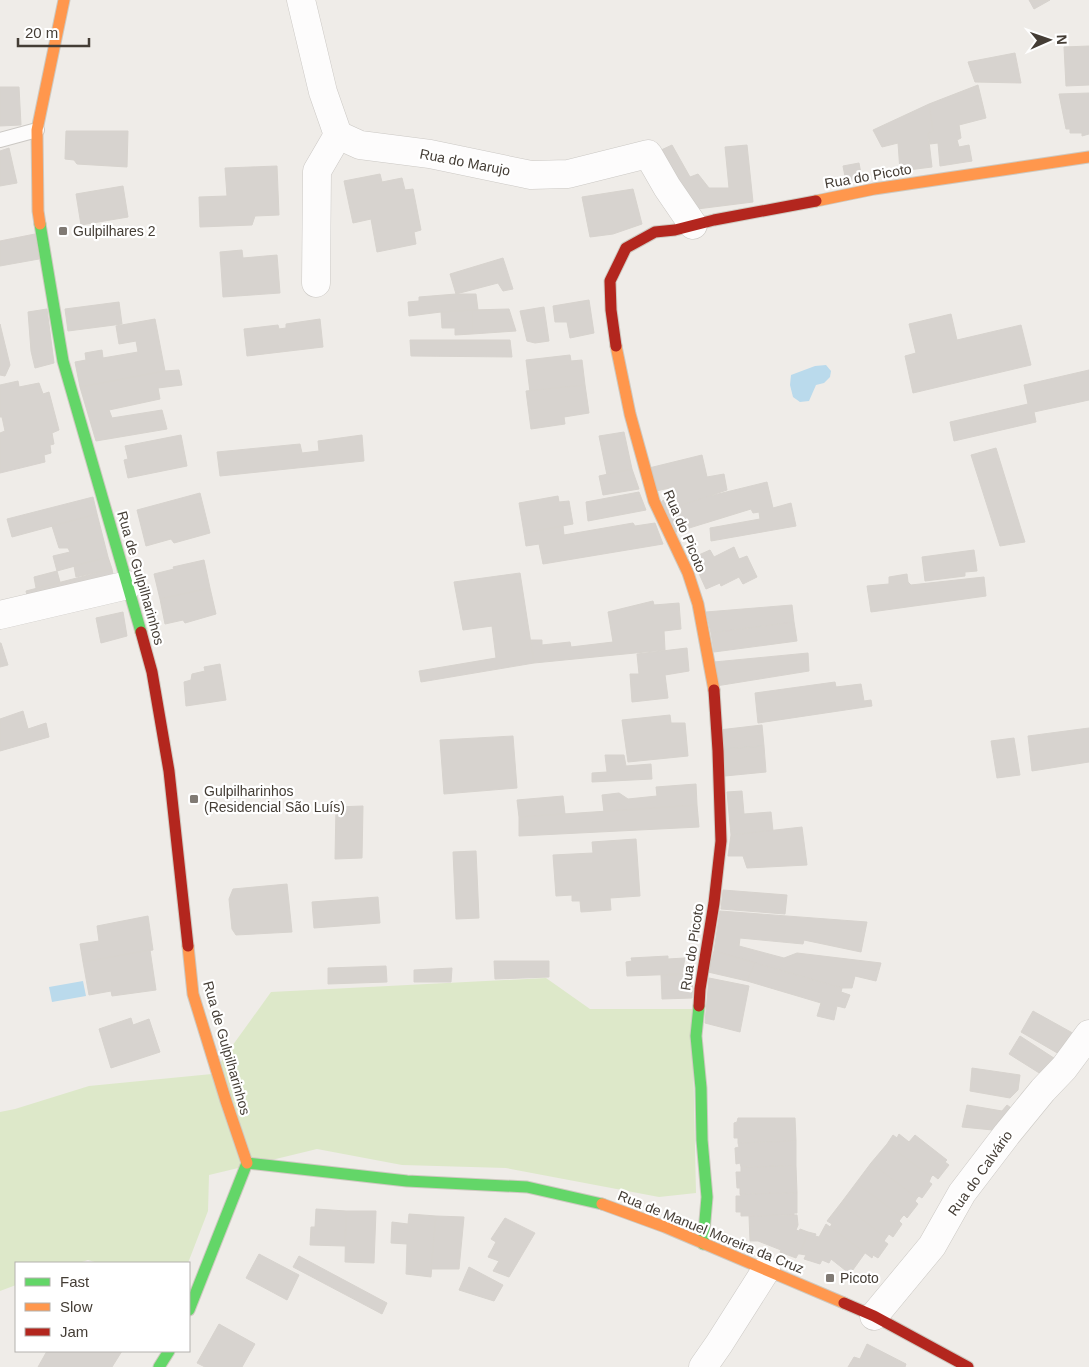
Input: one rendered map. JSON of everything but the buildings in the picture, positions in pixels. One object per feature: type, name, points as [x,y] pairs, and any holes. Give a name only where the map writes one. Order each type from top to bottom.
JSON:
[{"type":"street","name":"Rua de Gulpilharinhos","points":[[64,0],[37,130],[38,211],[63,361],[152,672],[169,771],[193,994],[247,1163]]},
{"type":"street","points":[[301,0],[323,92],[338,135],[317,171],[316,283]]},
{"type":"street","name":"Rua do Marujo","points":[[338,135],[360,145],[430,154],[531,175],[568,174],[648,154],[667,187],[693,225]]},
{"type":"street","name":"Rua do Picoto","points":[[703,1244],[707,1197],[702,1140],[702,1088],[696,1036],[700,989],[714,903],[720,841],[718,751],[714,689],[698,604],[688,573],[654,501],[630,414],[616,347],[611,310],[610,281],[626,248],[655,232],[675,230],[714,220],[874,189],[1089,157]]},
{"type":"street","points":[[0,615],[128,585]]},
{"type":"street","name":"Rua do Calvário","points":[[874,1316],[932,1246],[962,1193],[1007,1134],[1043,1090],[1064,1068],[1089,1034]]},
{"type":"street","points":[[190,1307],[247,1163]]},
{"type":"street","name":"Rua de Manuel Moreira da Cruz","points":[[247,1163],[407,1181],[527,1187],[600,1203],[665,1227],[874,1316],[968,1367]]},
{"type":"street","points":[[703,1367],[720,1344],[766,1270]]},
{"type":"street","points":[[159,1367],[168,1352]]},
{"type":"lane","points":[[0,140],[37,130]]},
{"type":"green space","points":[[546,978],[590,1009],[692,1009],[696,1193],[659,1197],[506,1168],[402,1165],[317,1149],[209,1175],[208,1211],[188,1262],[95,1262],[88,1260],[82,1262],[15,1262],[15,1285],[0,1291],[0,1112],[89,1086],[212,1074],[271,992]]},
{"type":"water","points":[[826,365],[831,371],[830,377],[824,383],[816,385],[809,401],[800,402],[793,397],[790,385],[791,375],[815,366]]},
{"type":"water","points":[[83,981],[86,996],[52,1002],[49,987]]},
{"type":"traffic: fast","points":[[40,224],[63,361],[141,632]]},
{"type":"traffic: fast","points":[[699,1006],[696,1036],[707,1197],[703,1244]]},
{"type":"traffic: fast","points":[[247,1163],[407,1181],[527,1187],[602,1204]]},
{"type":"traffic: fast","points":[[190,1307],[247,1163]]},
{"type":"traffic: fast","points":[[159,1367],[168,1352]]},
{"type":"traffic: slow","points":[[40,224],[38,211],[37,130],[64,0]]},
{"type":"traffic: slow","points":[[816,201],[874,189],[1089,157]]},
{"type":"traffic: slow","points":[[616,346],[630,414],[654,501],[688,573],[698,604],[714,690]]},
{"type":"traffic: slow","points":[[188,946],[193,994],[247,1163]]},
{"type":"traffic: slow","points":[[602,1204],[665,1227],[844,1303]]},
{"type":"traffic: jam","points":[[616,346],[611,310],[610,281],[626,248],[655,232],[675,230],[714,220],[816,201]]},
{"type":"traffic: jam","points":[[141,632],[152,672],[169,771],[188,946]]},
{"type":"traffic: jam","points":[[699,1006],[721,841],[714,690]]},
{"type":"traffic: jam","points":[[844,1303],[874,1316],[968,1367]]},
{"type":"place","name":"Gulpilhares 2","points":[[63,231]]},
{"type":"place","name":"Gulpilharinhos (Residencial São Luís)","points":[[194,799]]},
{"type":"place","name":"Picoto","points":[[830,1278]]}]
